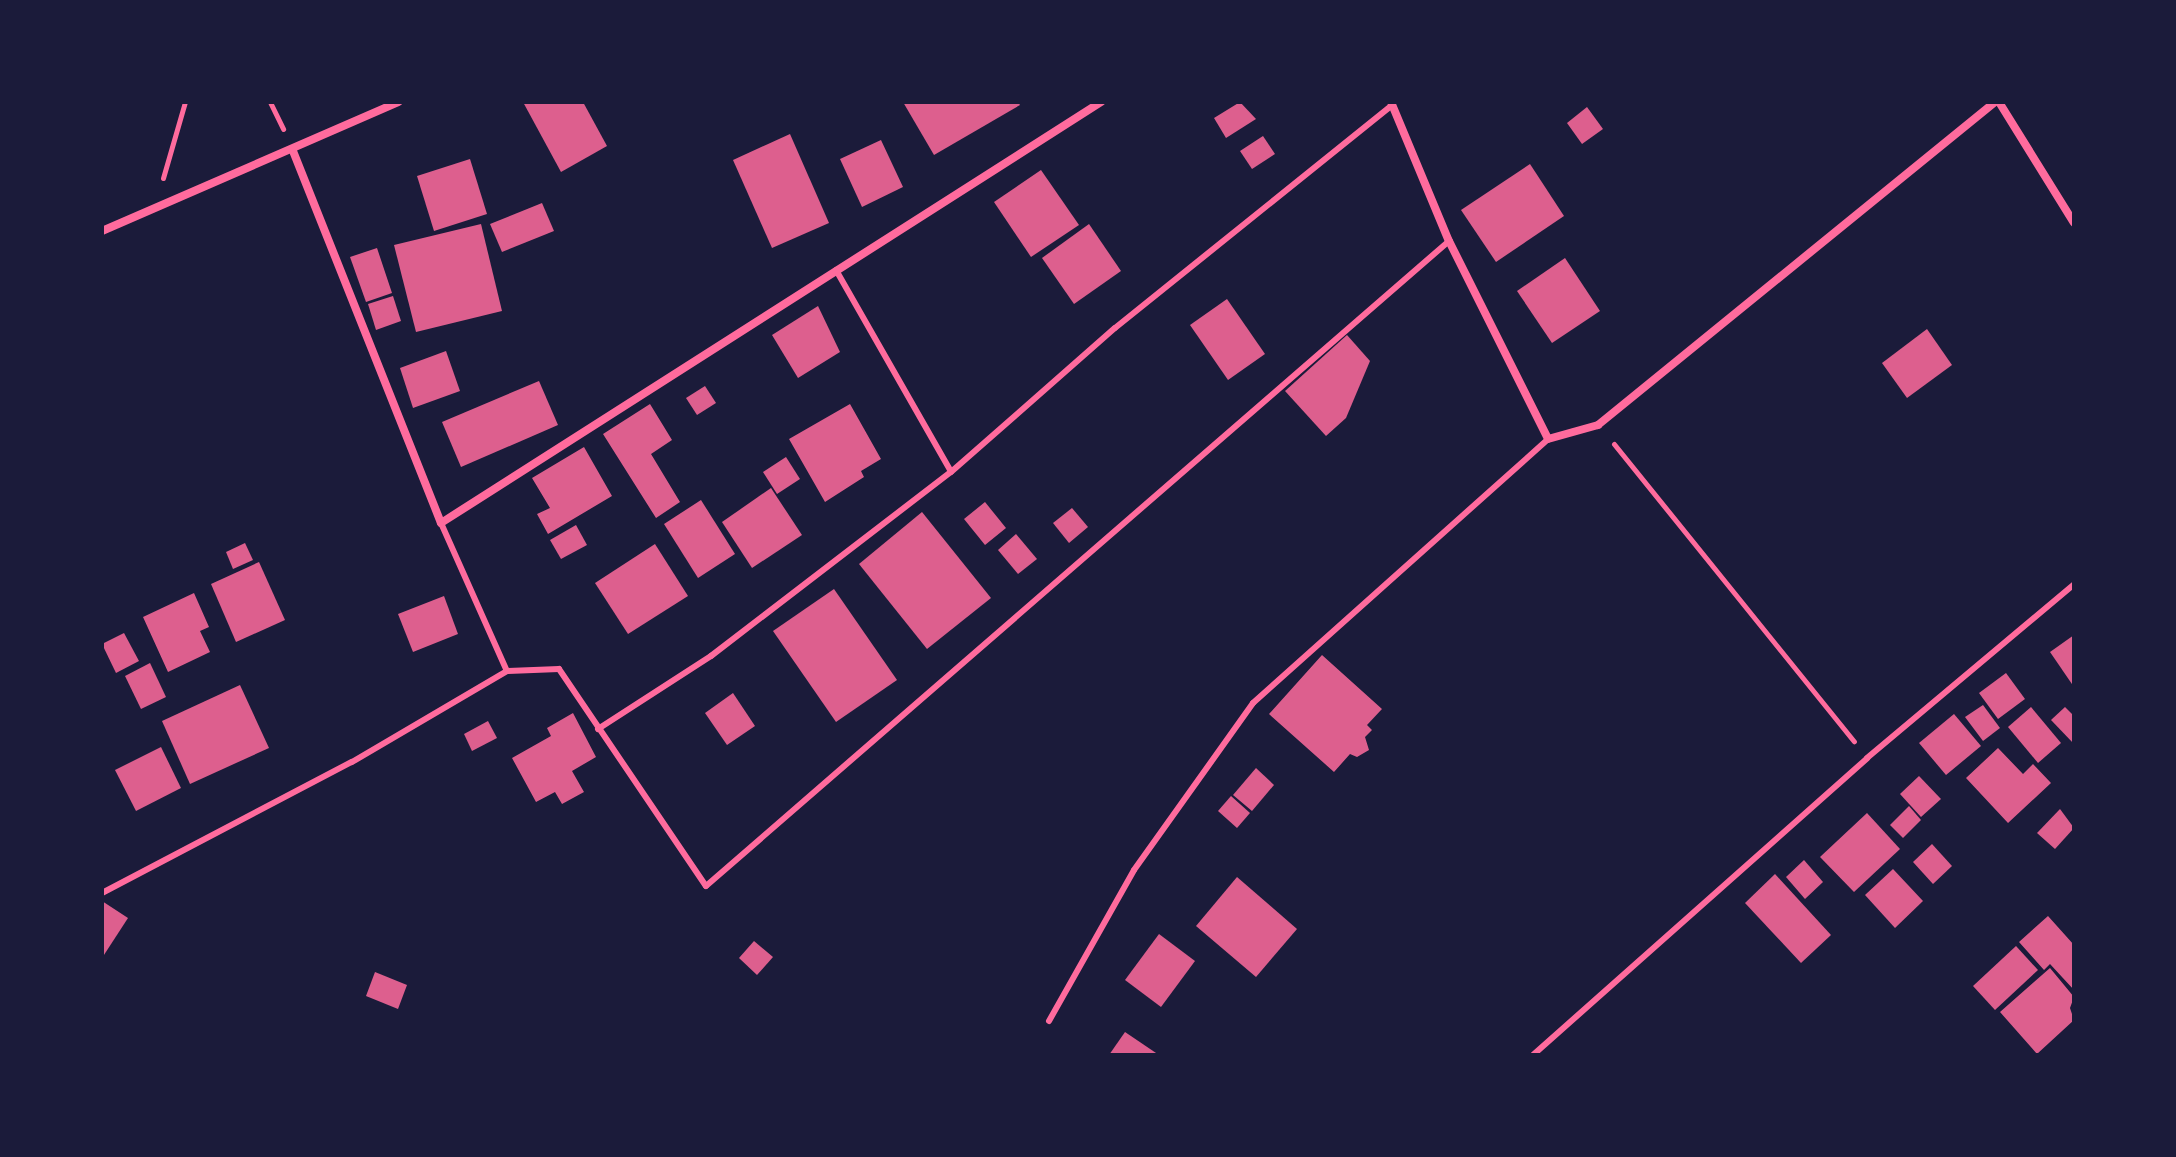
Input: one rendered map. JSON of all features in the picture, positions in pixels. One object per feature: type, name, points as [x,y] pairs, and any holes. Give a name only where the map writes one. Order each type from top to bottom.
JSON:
[{"type":"street","points":[[102,231],[155,206],[293,151],[398,102]]},
{"type":"street","points":[[293,151],[441,523],[1101,102]]},
{"type":"street","points":[[1391,103],[1449,241],[1548,439],[1598,425],[1997,102],[2074,223]]},
{"type":"lane","points":[[598,729],[711,656],[951,472],[1115,328],[1391,103]]},
{"type":"lane","points":[[102,893],[352,762],[507,671],[559,669],[706,886],[1449,241]]},
{"type":"lane","points":[[836,269],[951,472]]},
{"type":"lane","points":[[1049,1021],[1134,870],[1253,703],[1548,439]]},
{"type":"lane","points":[[441,523],[507,671]]},
{"type":"lane","points":[[1533,1055],[1867,758],[2074,584]]},
{"type":"path","points":[[155,206],[185,102]]},
{"type":"path","points":[[1598,425],[1867,758]]},
{"type":"building","points":[[523,102],[583,102],[607,146],[561,172]]},
{"type":"building","points":[[903,102],[1018,102],[1020,105],[934,155]]},
{"type":"building","points":[[1240,102],[1256,119],[1226,138],[1214,118]]},
{"type":"building","points":[[1587,107],[1603,129],[1582,144],[1567,123]]},
{"type":"building","points":[[790,134],[829,223],[772,248],[733,160]]},
{"type":"building","points":[[1263,136],[1275,154],[1252,169],[1240,151]]},
{"type":"building","points":[[881,140],[903,187],[862,207],[840,159]]},
{"type":"building","points":[[470,159],[487,214],[434,231],[417,176]]},
{"type":"building","points":[[1530,164],[1564,216],[1496,262],[1461,210]]},
{"type":"building","points":[[1041,170],[1079,225],[1031,257],[994,202]]},
{"type":"building","points":[[542,203],[554,231],[502,252],[490,224]]},
{"type":"building","points":[[481,224],[502,311],[416,332],[394,245]]},
{"type":"building","points":[[1089,224],[1121,271],[1074,304],[1042,258]]},
{"type":"building","points":[[377,248],[392,293],[366,302],[350,257]]},
{"type":"building","points":[[1565,258],[1600,311],[1552,343],[1517,291]]},
{"type":"building","points":[[393,296],[401,321],[376,330],[368,304]]},
{"type":"building","points":[[1227,299],[1265,354],[1228,380],[1190,325]]},
{"type":"building","points":[[818,306],[840,352],[798,378],[772,335]]},
{"type":"building","points":[[1927,329],[1952,365],[1907,398],[1882,363]]},
{"type":"building","points":[[1347,335],[1370,361],[1346,418],[1326,436],[1285,391]]},
{"type":"building","points":[[446,351],[460,391],[413,408],[400,368]]},
{"type":"building","points":[[539,381],[558,425],[461,467],[442,422]]},
{"type":"building","points":[[705,386],[716,403],[697,415],[686,398]]},
{"type":"building","points":[[650,404],[672,440],[651,454],[680,502],[656,518],[603,434]]},
{"type":"building","points":[[850,404],[881,459],[861,471],[864,477],[825,502],[789,439]]},
{"type":"building","points":[[584,447],[612,496],[548,534],[537,514],[550,508],[532,478]]},
{"type":"building","points":[[786,457],[800,479],[777,494],[763,472]]},
{"type":"building","points":[[771,488],[802,535],[752,568],[722,522]]},
{"type":"building","points":[[701,500],[735,554],[698,578],[664,524]]},
{"type":"building","points":[[985,502],[1006,528],[985,545],[964,519]]},
{"type":"building","points":[[1072,508],[1088,527],[1069,543],[1053,523]]},
{"type":"building","points":[[922,512],[991,598],[927,649],[859,564]]},
{"type":"building","points":[[576,525],[587,545],[561,559],[550,540]]},
{"type":"building","points":[[1016,534],[1037,559],[1018,574],[998,550]]},
{"type":"building","points":[[245,543],[253,560],[233,569],[226,552]]},
{"type":"building","points":[[655,544],[688,596],[628,634],[595,583]]},
{"type":"building","points":[[259,562],[285,620],[236,642],[211,584]]},
{"type":"building","points":[[834,589],[897,680],[836,722],[773,631]]},
{"type":"building","points":[[194,593],[209,627],[200,631],[210,652],[168,672],[143,617]]},
{"type":"building","points":[[444,596],[458,634],[413,652],[398,614]]},
{"type":"building","points":[[124,633],[139,661],[116,673],[102,644]]},
{"type":"building","points":[[2074,635],[2074,687],[2050,652]]},
{"type":"building","points":[[1322,655],[1382,709],[1367,725],[1372,730],[1365,737],[1369,750],[1357,757],[1350,754],[1334,772],[1269,714]]},
{"type":"building","points":[[150,663],[166,697],[141,709],[125,676]]},
{"type":"building","points":[[2006,673],[2025,699],[1998,719],[1979,693]]},
{"type":"building","points":[[240,685],[269,748],[190,784],[162,721]]},
{"type":"building","points":[[733,693],[755,726],[727,745],[705,713]]},
{"type":"building","points":[[1983,705],[2000,728],[1983,741],[1965,717]]},
{"type":"building","points":[[2031,707],[2061,743],[2038,763],[2008,727]]},
{"type":"building","points":[[2065,707],[2074,716],[2074,744],[2051,720]]},
{"type":"building","points":[[573,713],[596,757],[572,771],[584,792],[562,804],[555,792],[536,802],[512,758],[551,736],[547,728]]},
{"type":"building","points":[[1954,714],[1981,746],[1946,775],[1919,743]]},
{"type":"building","points":[[488,721],[497,738],[472,751],[464,734]]},
{"type":"building","points":[[161,747],[181,788],[136,811],[115,770]]},
{"type":"building","points":[[1998,748],[2023,774],[2033,764],[2051,783],[2008,823],[1966,778]]},
{"type":"building","points":[[1256,768],[1274,785],[1252,811],[1233,795]]},
{"type":"building","points":[[1919,776],[1941,799],[1921,817],[1900,794]]},
{"type":"building","points":[[1231,796],[1250,813],[1237,828],[1218,811]]},
{"type":"building","points":[[1909,806],[1921,820],[1903,838],[1890,825]]},
{"type":"building","points":[[2060,809],[2074,828],[2055,849],[2037,833]]},
{"type":"building","points":[[1867,813],[1900,849],[1854,892],[1820,857]]},
{"type":"building","points":[[1932,844],[1952,866],[1933,884],[1913,862]]},
{"type":"building","points":[[1804,860],[1823,882],[1805,899],[1786,877]]},
{"type":"building","points":[[1893,869],[1923,901],[1895,928],[1865,895]]},
{"type":"building","points":[[1775,874],[1831,935],[1801,963],[1745,903]]},
{"type":"building","points":[[1237,877],[1297,929],[1256,977],[1196,926]]},
{"type":"building","points":[[102,901],[128,918],[102,958]]},
{"type":"building","points":[[2048,916],[2074,945],[2074,990],[2050,964],[2044,970],[2019,942]]},
{"type":"building","points":[[1159,934],[1195,961],[1161,1007],[1125,980]]},
{"type":"building","points":[[754,941],[773,957],[757,975],[739,958]]},
{"type":"building","points":[[2016,946],[2038,970],[1995,1010],[1973,986]]},
{"type":"building","points":[[2050,968],[2074,997],[2070,1008],[2074,1020],[2037,1054],[2000,1012]]},
{"type":"building","points":[[375,972],[407,985],[398,1009],[366,996]]},
{"type":"building","points":[[1125,1032],[1159,1055],[1109,1055]]}]
